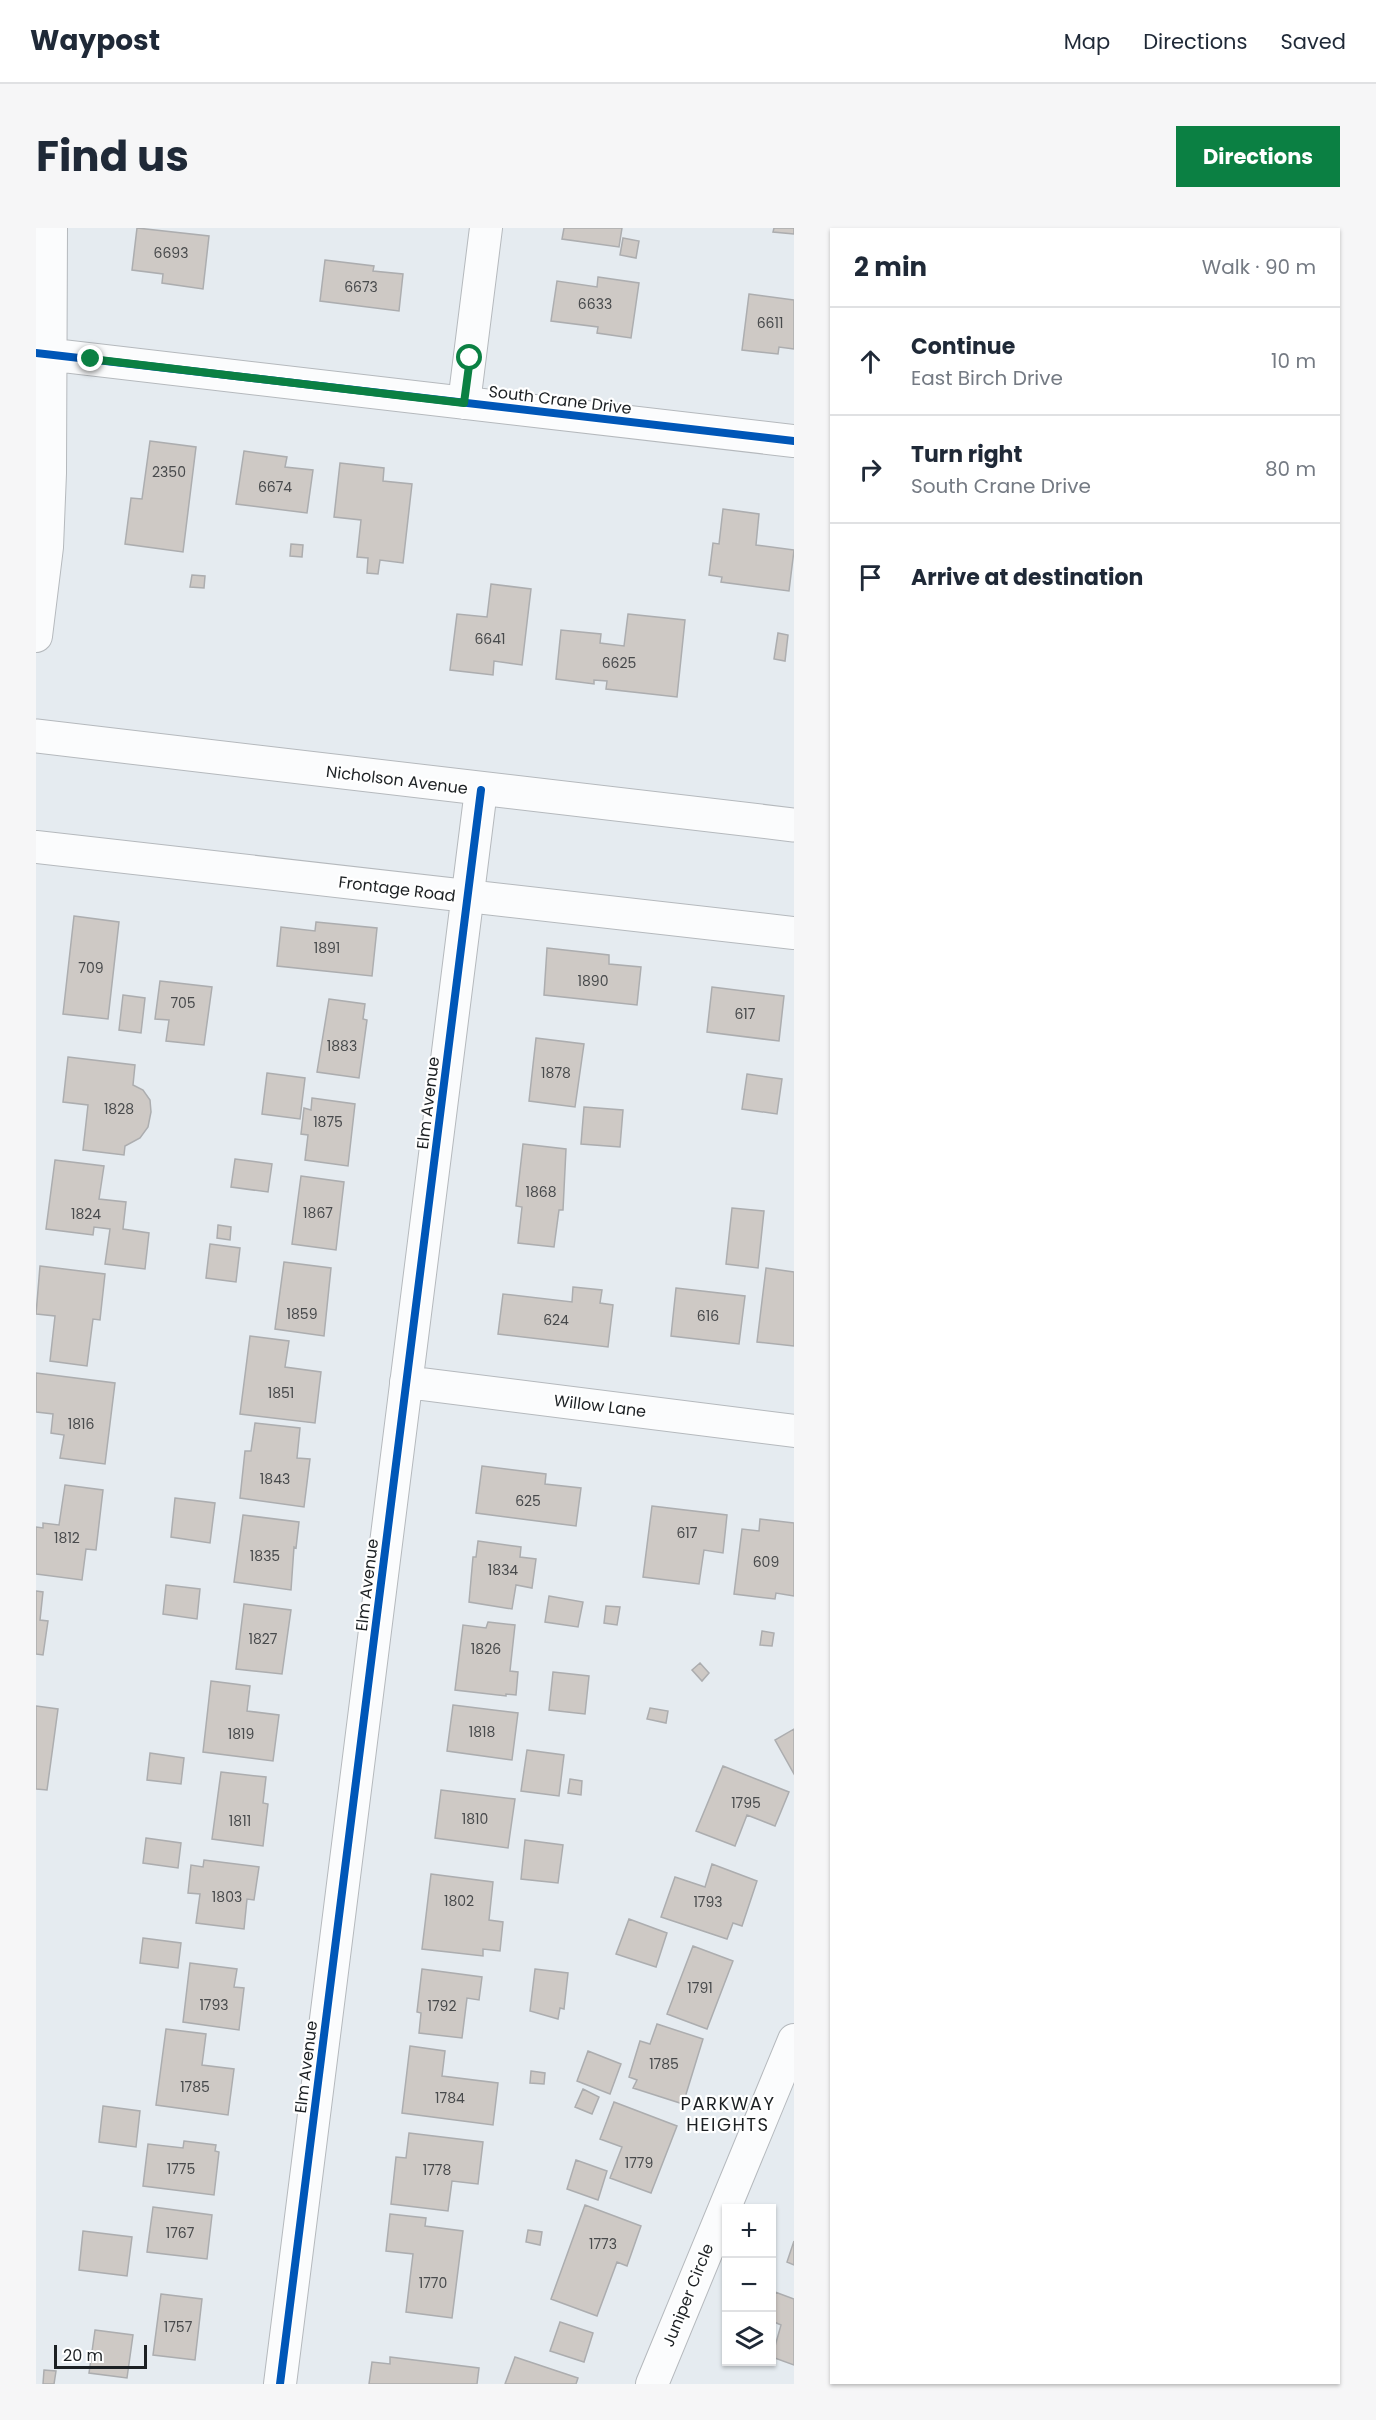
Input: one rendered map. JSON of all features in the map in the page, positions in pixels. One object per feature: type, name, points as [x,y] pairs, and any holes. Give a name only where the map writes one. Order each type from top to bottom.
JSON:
[{"type":"main road","name":"Nicholson Avenue","points":[[36,736],[794,825]]},
{"type":"street","points":[[36,636],[47,547],[51,408],[43,354],[51,228]]},
{"type":"street","points":[[464,403],[486,228]]},
{"type":"street","name":"South Crane Drive","points":[[43,354],[794,441]]},
{"type":"street","name":"Elm Avenue","points":[[280,2384],[481,790]]},
{"type":"street","name":"Frontage Road","points":[[36,847],[794,933]]},
{"type":"street","name":"Willow Lane","points":[[406,1382],[794,1431]]},
{"type":"street","name":"Juniper Circle","points":[[652,2384],[794,2040]]},
{"type":"building","points":[[137,228],[209,236],[203,289],[162,283],[163,274],[132,270]]},
{"type":"building","points":[[564,228],[622,228],[619,247],[562,239]]},
{"type":"building","points":[[774,228],[794,228],[794,234],[773,232]]},
{"type":"building","points":[[623,238],[639,241],[636,258],[620,255]]},
{"type":"building","points":[[325,260],[374,266],[373,271],[403,274],[399,311],[320,301]]},
{"type":"building","points":[[598,277],[639,283],[631,338],[597,333],[598,327],[551,321],[557,281],[597,287]]},
{"type":"building","points":[[749,294],[794,300],[794,349],[779,347],[778,354],[742,350]]},
{"type":"building","points":[[150,441],[196,447],[183,552],[125,544],[131,498],[142,499]]},
{"type":"building","points":[[244,451],[287,457],[285,467],[313,470],[307,513],[236,504]]},
{"type":"building","points":[[340,463],[384,468],[383,481],[412,484],[403,563],[380,560],[378,574],[367,573],[368,558],[357,557],[361,520],[334,517]]},
{"type":"building","points":[[723,509],[759,514],[756,545],[794,550],[789,591],[721,582],[722,577],[709,575],[713,543],[719,544]]},
{"type":"building","points":[[291,544],[303,545],[302,557],[290,556]]},
{"type":"building","points":[[192,575],[205,576],[204,588],[190,587]]},
{"type":"building","points":[[491,584],[531,589],[522,665],[494,661],[493,675],[450,670],[457,614],[487,617]]},
{"type":"building","points":[[628,614],[685,620],[677,697],[606,689],[607,681],[594,680],[594,684],[556,679],[561,630],[601,634],[600,643],[624,646]]},
{"type":"building","points":[[778,633],[788,635],[785,661],[774,659]]},
{"type":"building","points":[[74,916],[119,922],[108,1019],[63,1014]]},
{"type":"building","points":[[316,922],[377,928],[372,976],[277,966],[281,927],[315,931]]},
{"type":"building","points":[[547,948],[609,955],[609,964],[641,967],[637,1005],[544,995]]},
{"type":"building","points":[[160,981],[212,987],[204,1045],[166,1041],[169,1020],[155,1019]]},
{"type":"building","points":[[712,987],[784,996],[779,1041],[707,1032]]},
{"type":"building","points":[[123,995],[145,998],[141,1033],[119,1030]]},
{"type":"building","points":[[329,999],[365,1004],[363,1019],[367,1020],[359,1078],[317,1072]]},
{"type":"building","points":[[536,1038],[584,1044],[575,1107],[529,1101]]},
{"type":"building","points":[[68,1057],[135,1065],[133,1085],[143,1090],[150,1100],[151,1112],[148,1127],[140,1138],[125,1146],[124,1155],[83,1150],[88,1105],[63,1102]]},
{"type":"building","points":[[267,1073],[305,1078],[300,1119],[262,1114]]},
{"type":"building","points":[[747,1074],[782,1079],[777,1114],[742,1109]]},
{"type":"building","points":[[312,1098],[355,1104],[348,1166],[305,1160],[308,1135],[301,1134],[304,1108],[311,1110]]},
{"type":"building","points":[[584,1107],[623,1110],[620,1147],[581,1144]]},
{"type":"building","points":[[523,1144],[566,1149],[563,1210],[559,1210],[554,1247],[518,1243],[522,1207],[516,1206]]},
{"type":"building","points":[[235,1159],[272,1164],[268,1192],[231,1187]]},
{"type":"building","points":[[55,1160],[104,1166],[99,1199],[126,1202],[123,1229],[149,1233],[145,1269],[105,1264],[110,1229],[94,1227],[93,1235],[46,1229]]},
{"type":"building","points":[[301,1176],[344,1182],[336,1250],[292,1244]]},
{"type":"building","points":[[732,1208],[764,1211],[758,1268],[726,1264]]},
{"type":"building","points":[[218,1225],[231,1227],[230,1240],[217,1238]]},
{"type":"building","points":[[210,1244],[240,1248],[236,1282],[206,1278]]},
{"type":"building","points":[[284,1262],[331,1268],[324,1336],[275,1329]]},
{"type":"building","points":[[40,1266],[105,1274],[100,1320],[93,1319],[87,1366],[50,1361],[55,1316],[36,1314]]},
{"type":"building","points":[[766,1268],[794,1272],[794,1346],[757,1342]]},
{"type":"building","points":[[573,1287],[602,1290],[600,1303],[613,1305],[608,1347],[498,1334],[503,1294],[572,1302]]},
{"type":"building","points":[[676,1288],[745,1296],[739,1344],[671,1336]]},
{"type":"building","points":[[250,1336],[289,1341],[285,1367],[321,1372],[315,1423],[240,1414]]},
{"type":"building","points":[[36,1373],[115,1383],[105,1464],[60,1458],[64,1435],[51,1433],[53,1414],[36,1412]]},
{"type":"building","points":[[255,1423],[300,1428],[297,1458],[310,1459],[304,1507],[240,1498],[245,1451],[251,1451]]},
{"type":"building","points":[[482,1466],[546,1474],[545,1484],[581,1488],[576,1526],[476,1513]]},
{"type":"building","points":[[65,1485],[103,1490],[96,1550],[86,1549],[82,1580],[36,1574],[36,1527],[43,1528],[43,1523],[59,1525]]},
{"type":"building","points":[[175,1498],[215,1503],[210,1543],[171,1537]]},
{"type":"building","points":[[652,1506],[727,1515],[723,1553],[704,1550],[699,1584],[643,1577]]},
{"type":"building","points":[[243,1515],[299,1522],[296,1548],[294,1547],[291,1590],[234,1582]]},
{"type":"building","points":[[760,1519],[794,1523],[794,1596],[776,1593],[775,1599],[734,1594],[742,1529],[759,1531]]},
{"type":"building","points":[[478,1541],[521,1547],[520,1557],[536,1559],[532,1588],[516,1585],[512,1609],[469,1602],[473,1557],[476,1557]]},
{"type":"building","points":[[166,1585],[200,1589],[197,1619],[163,1614]]},
{"type":"building","points":[[36,1591],[43,1592],[40,1620],[48,1621],[43,1655],[36,1654]]},
{"type":"building","points":[[549,1596],[583,1602],[578,1627],[545,1622]]},
{"type":"building","points":[[244,1604],[291,1610],[282,1674],[236,1669]]},
{"type":"building","points":[[606,1606],[620,1607],[617,1625],[604,1623]]},
{"type":"building","points":[[488,1622],[515,1625],[510,1671],[518,1672],[516,1695],[506,1694],[506,1696],[455,1690],[463,1625],[486,1628]]},
{"type":"building","points":[[762,1631],[774,1633],[772,1646],[760,1645]]},
{"type":"building","points":[[700,1663],[709,1673],[702,1681],[692,1670]]},
{"type":"building","points":[[553,1672],[589,1676],[585,1714],[549,1710]]},
{"type":"building","points":[[211,1681],[250,1686],[247,1711],[279,1715],[273,1761],[203,1752]]},
{"type":"building","points":[[453,1705],[518,1713],[512,1760],[447,1751]]},
{"type":"building","points":[[36,1706],[58,1709],[47,1790],[36,1789]]},
{"type":"building","points":[[650,1708],[668,1711],[666,1723],[647,1719]]},
{"type":"building","points":[[794,1729],[794,1774],[775,1740]]},
{"type":"building","points":[[527,1750],[564,1755],[559,1796],[521,1791]]},
{"type":"building","points":[[150,1753],[184,1758],[181,1784],[147,1780]]},
{"type":"building","points":[[723,1766],[789,1792],[775,1826],[747,1815],[735,1846],[696,1831]]},
{"type":"building","points":[[221,1772],[266,1777],[263,1803],[268,1804],[263,1846],[212,1839]]},
{"type":"building","points":[[570,1779],[582,1781],[581,1795],[568,1793]]},
{"type":"building","points":[[441,1790],[515,1799],[508,1848],[435,1838]]},
{"type":"building","points":[[146,1838],[181,1843],[178,1868],[143,1863]]},
{"type":"building","points":[[525,1840],[563,1845],[558,1883],[521,1879]]},
{"type":"building","points":[[204,1860],[259,1867],[254,1900],[247,1899],[244,1929],[196,1923],[200,1894],[188,1893],[191,1865],[203,1867]]},
{"type":"building","points":[[712,1864],[757,1881],[742,1926],[733,1923],[727,1939],[661,1917],[675,1877],[705,1887]]},
{"type":"building","points":[[431,1874],[493,1882],[489,1920],[503,1922],[500,1951],[483,1949],[483,1956],[422,1949]]},
{"type":"building","points":[[629,1919],[667,1933],[656,1967],[616,1954]]},
{"type":"building","points":[[143,1938],[181,1943],[178,1968],[140,1963]]},
{"type":"building","points":[[693,1946],[733,1961],[707,2029],[667,2014]]},
{"type":"building","points":[[190,1963],[237,1969],[234,1987],[244,1988],[239,2030],[183,2022]]},
{"type":"building","points":[[422,1969],[482,1977],[479,2000],[467,1998],[462,2038],[419,2033],[421,2013],[417,2012]]},
{"type":"building","points":[[535,1969],[568,1973],[564,2009],[560,2008],[558,2019],[530,2011]]},
{"type":"building","points":[[657,2024],[703,2039],[683,2104],[633,2088],[637,2080],[629,2077],[640,2041],[650,2044]]},
{"type":"building","points":[[166,2029],[206,2034],[202,2065],[234,2069],[228,2115],[156,2105]]},
{"type":"building","points":[[410,2046],[445,2051],[442,2076],[498,2083],[493,2125],[402,2113]]},
{"type":"building","points":[[588,2051],[621,2064],[610,2094],[577,2081]]},
{"type":"building","points":[[531,2071],[545,2073],[544,2084],[530,2083]]},
{"type":"building","points":[[583,2089],[599,2097],[592,2114],[575,2107]]},
{"type":"building","points":[[614,2102],[677,2126],[651,2193],[610,2178],[622,2147],[600,2139]]},
{"type":"building","points":[[103,2106],[140,2111],[136,2147],[99,2142]]},
{"type":"building","points":[[409,2133],[483,2142],[478,2184],[452,2181],[448,2211],[391,2204],[396,2157],[406,2158]]},
{"type":"building","points":[[184,2141],[216,2145],[215,2151],[219,2152],[214,2195],[143,2186],[148,2144],[183,2148]]},
{"type":"building","points":[[576,2160],[607,2171],[598,2200],[567,2189]]},
{"type":"building","points":[[585,2205],[641,2226],[627,2266],[617,2262],[597,2316],[551,2299]]},
{"type":"building","points":[[153,2207],[212,2215],[207,2259],[147,2252]]},
{"type":"building","points":[[390,2214],[426,2218],[425,2226],[463,2231],[452,2318],[406,2312],[413,2254],[386,2251]]},
{"type":"building","points":[[528,2230],[542,2232],[540,2245],[526,2242]]},
{"type":"building","points":[[83,2231],[132,2237],[127,2276],[79,2270]]},
{"type":"building","points":[[794,2241],[794,2265],[787,2262]]},
{"type":"building","points":[[776,2292],[794,2299],[794,2365],[776,2358],[776,2343],[781,2325],[776,2323]]},
{"type":"building","points":[[161,2294],[202,2299],[195,2360],[153,2355]]},
{"type":"building","points":[[560,2322],[593,2333],[584,2362],[550,2351]]},
{"type":"building","points":[[95,2330],[133,2335],[127,2378],[89,2373]]},
{"type":"building","points":[[390,2357],[479,2368],[477,2384],[369,2384],[372,2362],[390,2364]]},
{"type":"building","points":[[515,2357],[578,2378],[576,2384],[505,2384]]},
{"type":"building","points":[[44,2370],[56,2371],[54,2384],[43,2384]]},
{"type":"cycle path","points":[[36,353],[794,441]]},
{"type":"cycle path","points":[[280,2384],[481,790]]},
{"type":"district","name":"PARKWAY HEIGHTS","points":[[728,2113]]},
{"type":"route","points":[[91,359],[464,403],[470,358]]}]
